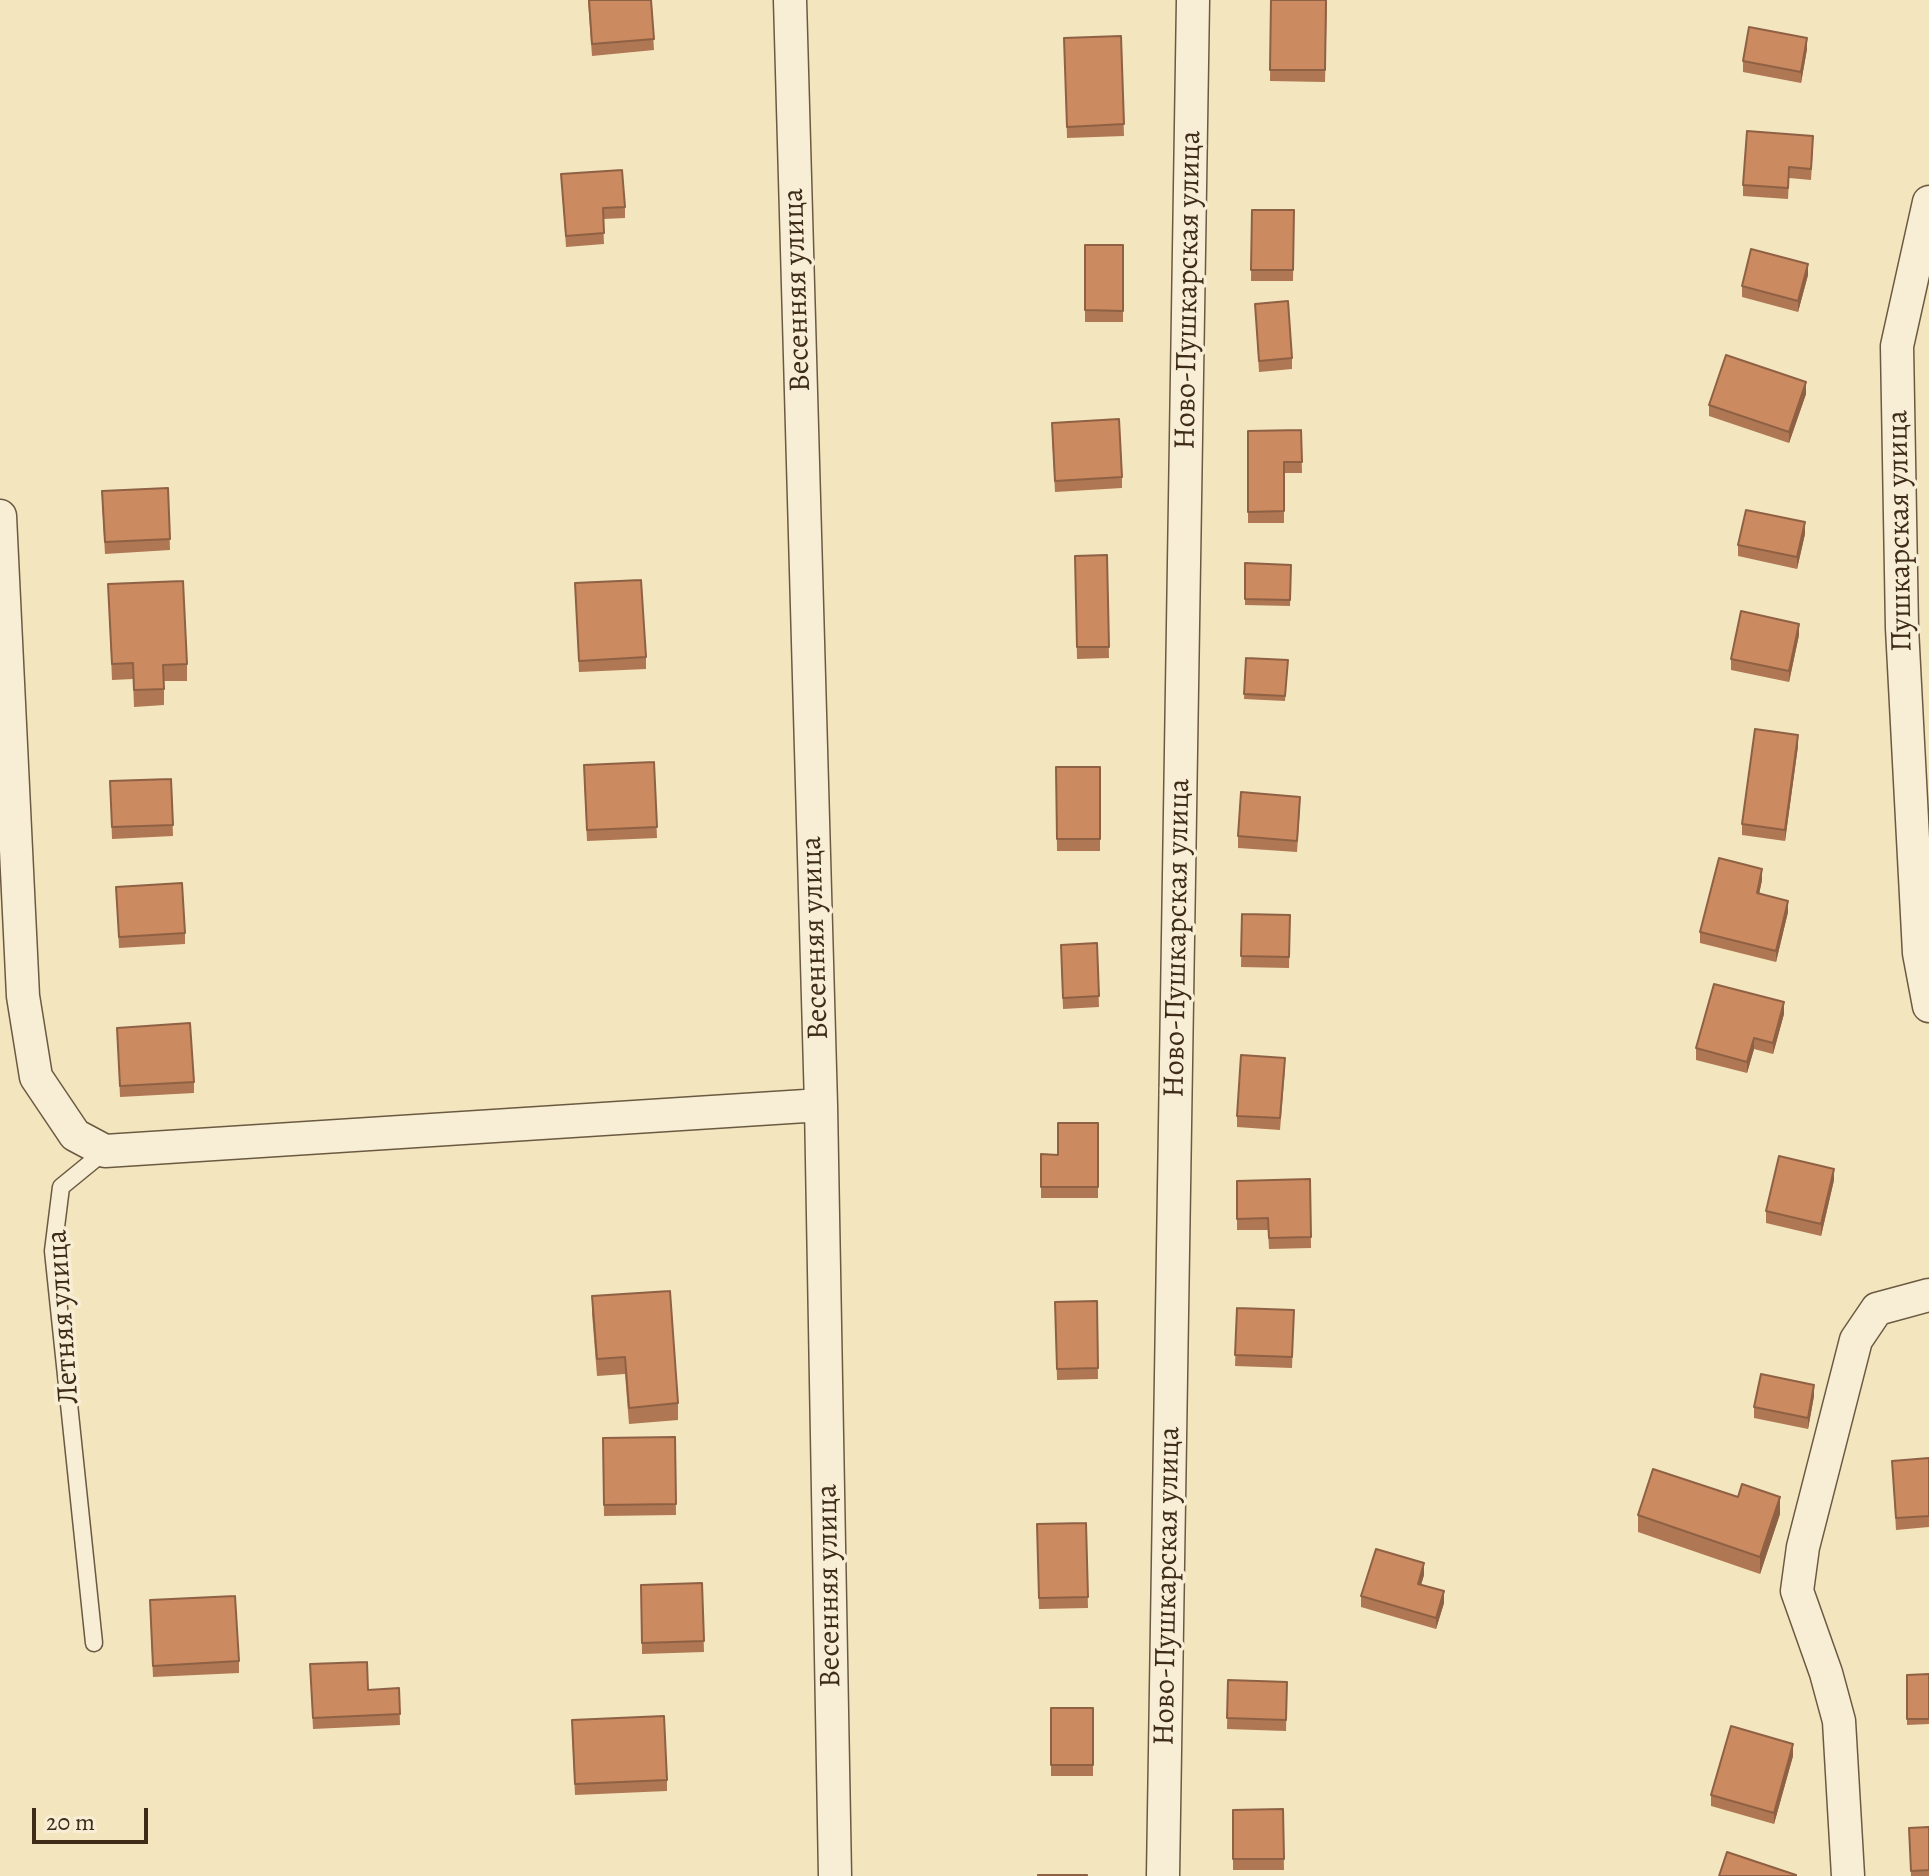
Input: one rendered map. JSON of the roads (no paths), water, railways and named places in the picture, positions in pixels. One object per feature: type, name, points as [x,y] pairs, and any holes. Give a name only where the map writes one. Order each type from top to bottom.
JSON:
[{"type":"street","name":"Весенняя улица","points":[[790,0],[821,1105],[835,1876]]},
{"type":"street","name":"Ново-Пушкарская улица","points":[[1163,1876],[1193,0]]},
{"type":"street","name":"Пушкарская улица","points":[[1929,202],[1897,346],[1902,628],[1919,953],[1929,1006]]},
{"type":"street","points":[[0,516],[23,996],[36,1077],[75,1135],[105,1151],[821,1105]]},
{"type":"street","points":[[1848,1876],[1839,1721],[1797,1591],[1803,1547],[1856,1340],[1877,1309],[1929,1295]]},
{"type":"lane","name":"Летняя улица","points":[[94,1643],[53,1251],[61,1187],[105,1151]]}]
